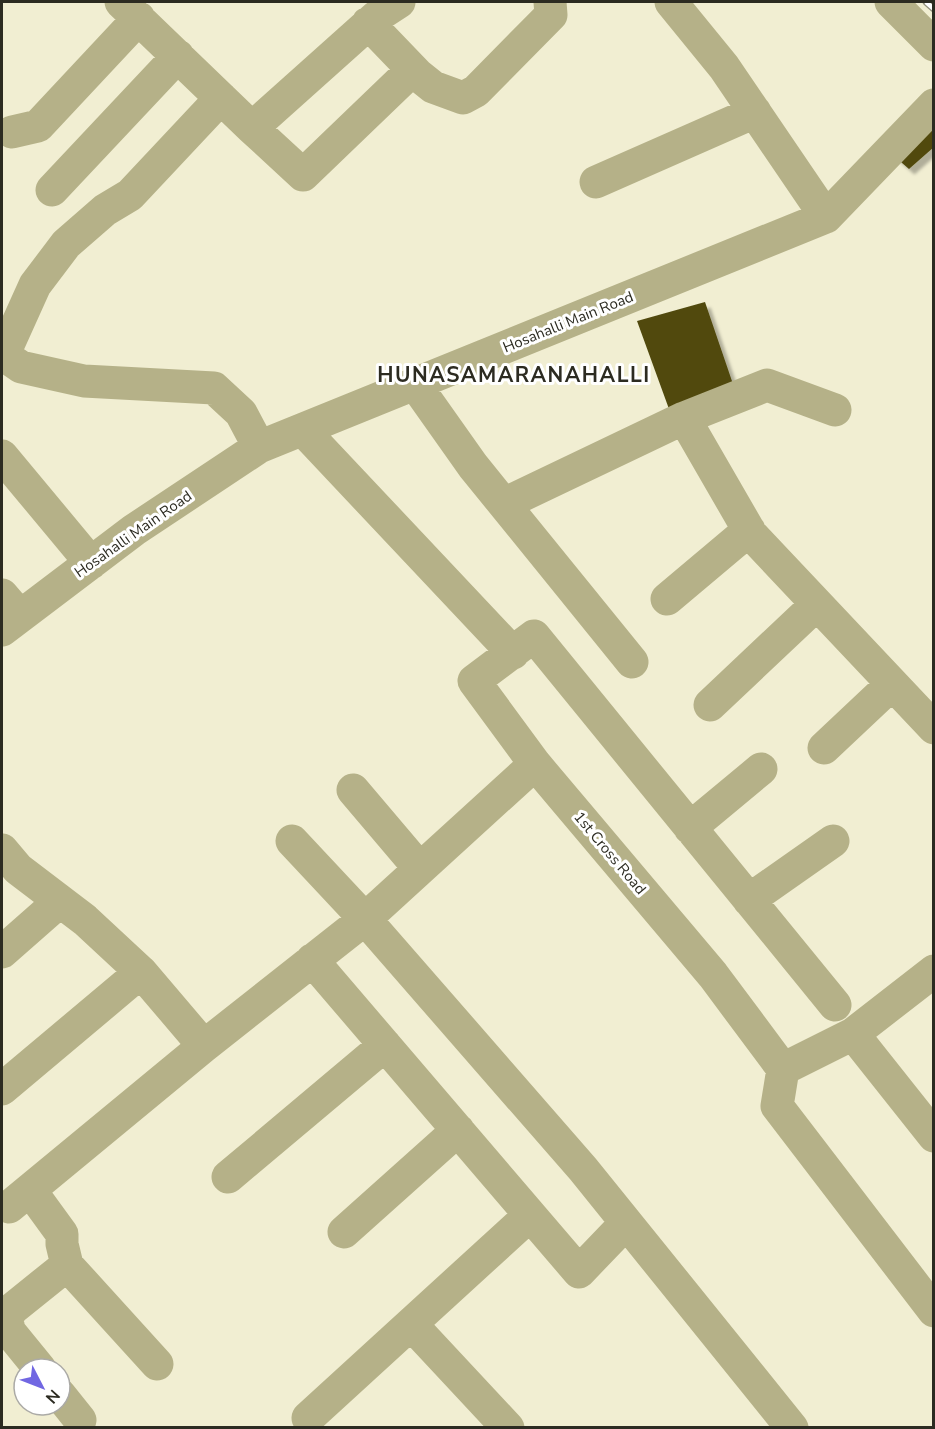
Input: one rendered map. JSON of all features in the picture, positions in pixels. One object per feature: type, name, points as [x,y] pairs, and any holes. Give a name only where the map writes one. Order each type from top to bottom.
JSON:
[{"type":"street","points":[[252,128],[368,23],[399,2]]},
{"type":"street","points":[[368,23],[418,75],[434,87],[463,98],[476,91],[551,15],[550,2]]},
{"type":"street","points":[[671,2],[724,67],[826,217]]},
{"type":"street","points":[[891,2],[933,45]]},
{"type":"street","points":[[12,132],[38,126],[130,10],[303,175],[406,76],[418,75]]},
{"type":"street","points":[[52,190],[178,57]]},
{"type":"street","points":[[221,98],[130,195],[105,210],[66,244],[35,285],[2,355],[21,367],[84,381],[214,388],[241,413],[259,447]]},
{"type":"street","name":"Hosahalli Main Road","points":[[8,614],[91,563],[134,530],[259,447],[826,217],[933,105]]},
{"type":"street","points":[[596,182],[755,112]]},
{"type":"street","points":[[415,384],[472,466],[632,662]]},
{"type":"street","points":[[504,504],[684,418],[767,385],[835,410]]},
{"type":"street","points":[[684,418],[749,530],[933,728]]},
{"type":"street","points":[[303,430],[513,652],[534,636],[835,1005]]},
{"type":"street","points":[[2,456],[91,563]]},
{"type":"street","points":[[667,599],[749,530]]},
{"type":"street","points":[[710,705],[817,604]]},
{"type":"street","name":"1st Cross Road","points":[[513,652],[474,681],[535,764],[713,975],[783,1069]]},
{"type":"street","points":[[824,748],[892,684]]},
{"type":"street","points":[[158,1364],[67,1264],[62,1234],[19,1199],[204,1046],[365,919],[535,764]]},
{"type":"street","points":[[690,828],[761,769]]},
{"type":"street","points":[[353,790],[420,869]]},
{"type":"street","points":[[292,841],[365,919],[583,1169],[792,1428]]},
{"type":"street","points":[[749,900],[832,841]]},
{"type":"street","points":[[2,850],[18,869],[85,920],[141,972],[204,1046]]},
{"type":"street","points":[[2,952],[60,901]]},
{"type":"street","points":[[312,960],[579,1272],[626,1223]]},
{"type":"street","points":[[933,971],[853,1034],[783,1069],[777,1106],[933,1311]]},
{"type":"street","points":[[2,1089],[141,972]]},
{"type":"street","points":[[853,1034],[933,1136]]},
{"type":"street","points":[[228,1177],[385,1045]]},
{"type":"street","points":[[344,1232],[458,1130]]},
{"type":"street","points":[[308,1418],[530,1215]]},
{"type":"street","points":[[30,1357],[9,1331],[7,1319],[11,1310],[67,1264]]},
{"type":"street","points":[[411,1324],[508,1428]]},
{"type":"street","points":[[72,1410],[80,1420]]},
{"type":"building","points":[[934,120],[934,147],[909,169],[894,156]]},
{"type":"building","points":[[705,302],[733,384],[669,409],[637,321]]},
{"type":"railway","points":[[926,2],[934,9]]},
{"type":"district","name":"HUNASAMARANAHALLI","points":[[514,375]]}]
